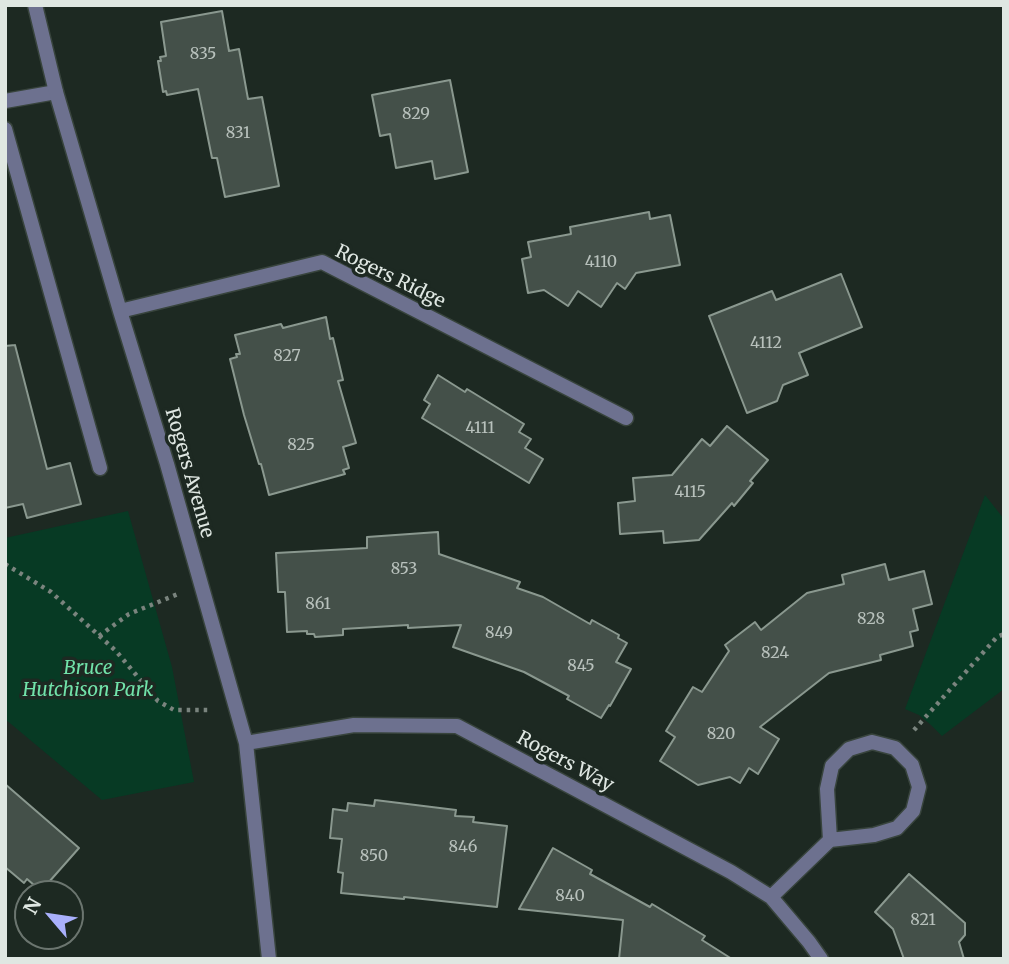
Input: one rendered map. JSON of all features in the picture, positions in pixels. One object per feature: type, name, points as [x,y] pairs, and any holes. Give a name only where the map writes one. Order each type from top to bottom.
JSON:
[{"type":"street","name":"Rogers Avenue","points":[[35,5],[56,92],[167,464],[246,743],[269,959]]},
{"type":"street","points":[[5,101],[56,92]]},
{"type":"street","points":[[5,129],[100,468]]},
{"type":"street","name":"Rogers Ridge","points":[[120,312],[321,262],[626,418]]},
{"type":"street","name":"Rogers Way","points":[[246,743],[354,725],[457,726],[731,872],[771,897],[821,959]]},
{"type":"street","points":[[771,897],[830,840],[874,835],[897,828],[913,811],[919,787],[912,765],[895,748],[872,742],[861,745],[849,749],[832,766],[827,789],[830,840]]},
{"type":"path","points":[[5,564],[51,593],[116,651],[158,701],[174,710],[202,711],[236,706]]},
{"type":"path","points":[[99,636],[129,614],[201,582]]},
{"type":"path","points":[[895,748],[918,727],[997,636],[1004,634]]},
{"type":"green space","points":[[985,495],[1004,519],[1004,689],[942,736],[919,715],[905,709]]},
{"type":"green space","name":"Bruce Hutchison Park","points":[[128,511],[172,667],[194,782],[102,800],[5,719],[5,538]]},
{"type":"building","points":[[222,11],[229,51],[239,49],[248,99],[262,97],[279,186],[225,197],[217,158],[212,158],[198,89],[167,95],[166,91],[163,92],[158,61],[161,61],[160,57],[166,56],[161,22]]},
{"type":"building","points":[[450,80],[468,172],[435,179],[432,161],[396,168],[390,134],[380,136],[372,95]]},
{"type":"building","points":[[649,212],[650,219],[670,215],[680,265],[636,273],[625,289],[617,283],[601,307],[578,291],[568,306],[544,290],[528,293],[522,259],[531,257],[528,242],[571,234],[570,227]]},
{"type":"building","points":[[841,274],[862,327],[799,353],[808,375],[783,385],[777,401],[747,413],[709,316],[772,291],[776,300]]},
{"type":"building","points":[[326,317],[343,380],[338,381],[356,443],[343,447],[349,468],[343,470],[345,474],[269,495],[230,359],[240,354],[235,335],[281,324],[283,328]]},
{"type":"building","points":[[15,345],[47,469],[70,463],[81,504],[27,518],[23,504],[5,508],[5,346]]},
{"type":"building","points":[[438,375],[465,392],[467,389],[524,424],[519,432],[531,439],[525,448],[543,459],[529,483],[422,418],[430,404],[424,400]]},
{"type":"building","points":[[727,426],[768,460],[734,506],[732,503],[699,540],[664,543],[663,531],[620,534],[618,503],[635,501],[633,478],[672,475],[702,439],[710,446]]},
{"type":"building","points":[[438,532],[439,554],[520,582],[517,588],[543,597],[590,624],[592,620],[619,635],[618,638],[627,643],[616,662],[631,669],[601,718],[567,699],[569,696],[524,672],[453,647],[461,625],[343,629],[343,635],[315,637],[314,634],[307,634],[307,631],[287,632],[285,592],[278,592],[276,553],[367,548],[367,537]]},
{"type":"building","points":[[885,564],[889,580],[924,571],[932,604],[913,609],[918,630],[910,632],[913,646],[880,655],[881,660],[829,673],[760,727],[779,739],[758,774],[749,768],[740,783],[730,777],[698,785],[660,761],[675,737],[666,731],[693,687],[702,692],[729,651],[725,645],[755,622],[761,630],[807,593],[844,584],[842,575]]},
{"type":"building","points":[[5,784],[79,848],[51,880],[20,880],[5,867]]},
{"type":"building","points":[[375,800],[456,810],[455,816],[474,817],[473,822],[507,826],[497,907],[341,893],[343,873],[338,872],[342,839],[330,838],[333,809],[347,811],[348,803],[374,806]]},
{"type":"building","points":[[553,848],[592,870],[590,874],[650,907],[652,904],[705,936],[702,940],[732,959],[619,959],[623,920],[519,909]]},
{"type":"building","points":[[909,874],[965,923],[965,935],[959,942],[964,959],[904,959],[893,929],[875,912]]}]
